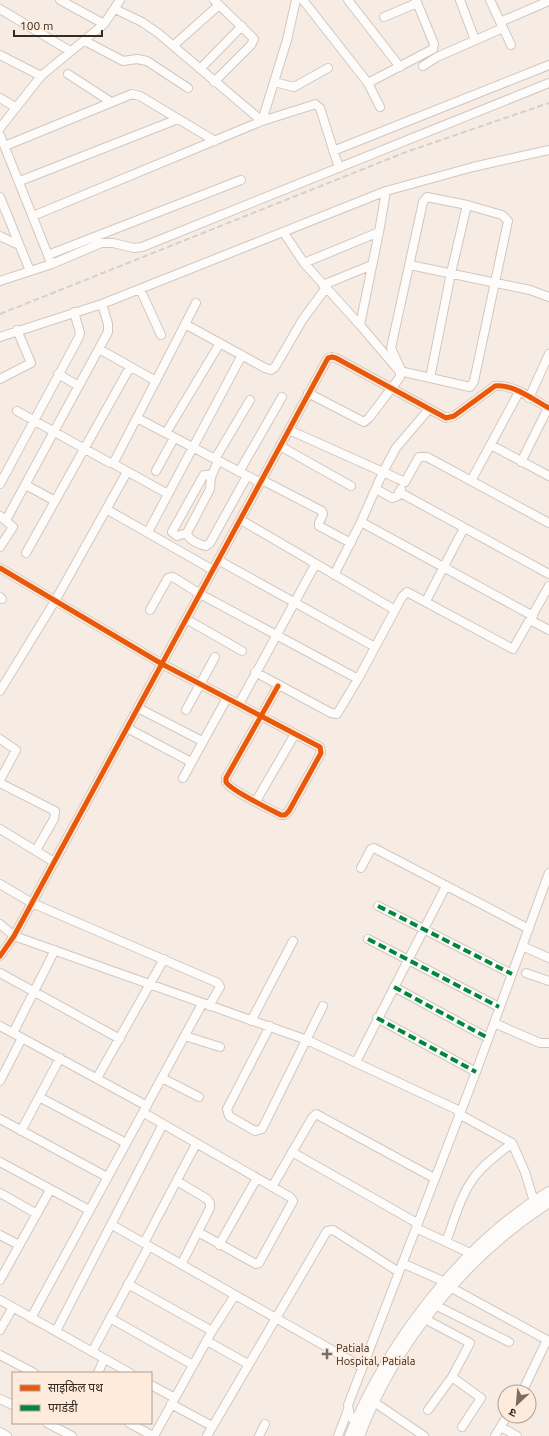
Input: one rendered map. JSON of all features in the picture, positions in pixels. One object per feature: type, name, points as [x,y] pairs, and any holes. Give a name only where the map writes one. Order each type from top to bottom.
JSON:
[{"type":"main road","points":[[359,1429],[394,1352],[420,1312],[447,1285],[549,1192]]},
{"type":"main road","points":[[350,1436],[359,1429],[398,1359],[436,1305],[447,1285],[472,1254],[535,1205],[549,1202]]},
{"type":"street","points":[[60,0],[104,24]]},
{"type":"street","points":[[0,126],[41,76],[104,24],[120,0]]},
{"type":"street","points":[[262,121],[287,40],[296,0]]},
{"type":"street","points":[[303,0],[368,83],[380,107]]},
{"type":"street","points":[[348,0],[400,67]]},
{"type":"street","points":[[460,0],[475,40]]},
{"type":"street","points":[[490,0],[511,45]]},
{"type":"street","points":[[423,66],[437,57],[475,40],[549,1]]},
{"type":"street","points":[[174,45],[218,2],[253,37],[254,42],[214,82]]},
{"type":"street","points":[[368,83],[400,67],[433,49],[434,47],[417,2],[384,16]]},
{"type":"street","points":[[0,9],[70,51]]},
{"type":"street","points":[[115,9],[142,22],[174,45],[214,82],[262,121]]},
{"type":"street","points":[[200,69],[242,26]]},
{"type":"street","points":[[85,41],[123,61],[147,61],[188,88]]},
{"type":"street","points":[[0,55],[41,76]]},
{"type":"street","points":[[333,150],[549,65]]},
{"type":"street","points":[[274,82],[294,87],[328,68]]},
{"type":"street","points":[[68,74],[111,102]]},
{"type":"street","points":[[0,281],[52,264],[101,243],[113,243],[134,248],[142,247],[549,83]]},
{"type":"street","points":[[5,146],[128,95],[136,94],[215,142]]},
{"type":"street","points":[[0,98],[15,107]]},
{"type":"street","points":[[33,216],[215,142],[262,121],[315,104],[320,108],[338,168]]},
{"type":"street","points":[[20,181],[178,119]]},
{"type":"street","points":[[0,135],[20,181],[52,264]]},
{"type":"street","points":[[0,337],[102,304],[284,233],[386,191],[473,167],[549,150]]},
{"type":"street","points":[[48,255],[242,180]]},
{"type":"street","points":[[360,325],[386,191]]},
{"type":"street","points":[[431,196],[467,205],[502,215],[508,221],[496,284],[473,385],[470,387],[409,374],[401,370],[391,348],[424,199],[431,196]]},
{"type":"street","points":[[0,197],[30,271]]},
{"type":"street","points":[[430,378],[451,273],[467,205]]},
{"type":"street","points":[[304,263],[379,232]]},
{"type":"street","points":[[284,233],[304,263],[400,372],[400,377],[369,418],[364,422],[308,393]]},
{"type":"street","points":[[0,236],[20,245]]},
{"type":"street","points":[[185,324],[242,356],[271,370],[275,367],[303,319],[325,287],[372,265]]},
{"type":"street","points":[[410,265],[537,292],[549,297]]},
{"type":"street","points":[[140,289],[161,335]]},
{"type":"street","points":[[112,463],[137,418],[196,303]]},
{"type":"street","points":[[0,547],[13,528],[3,518],[26,485],[109,328],[102,304]]},
{"type":"street","points":[[0,484],[80,333],[74,312]]},
{"type":"street","points":[[0,379],[31,363],[18,330]]},
{"type":"street","points":[[166,434],[220,343]]},
{"type":"street","points":[[99,349],[156,381]]},
{"type":"street","points":[[529,398],[549,354]]},
{"type":"street","points":[[148,532],[242,356]]},
{"type":"street","points":[[0,956],[14,936],[326,361],[332,357],[446,418],[454,416],[495,386],[507,387],[519,392],[548,408],[520,462]]},
{"type":"street","points":[[26,554],[130,367]]},
{"type":"street","points":[[58,374],[79,386]]},
{"type":"street","points":[[471,481],[519,392]]},
{"type":"street","points":[[239,472],[282,397]]},
{"type":"street","points":[[211,475],[204,475],[202,478],[172,532],[177,536],[187,533],[210,489],[211,475],[217,460],[250,400]]},
{"type":"street","points":[[334,576],[361,522],[383,472],[396,448],[429,409]]},
{"type":"street","points":[[17,411],[54,433],[168,494]]},
{"type":"street","points":[[137,418],[239,472],[261,481],[322,511],[323,514],[319,526],[351,543]]},
{"type":"street","points":[[289,430],[405,482]]},
{"type":"street","points":[[156,471],[174,438]]},
{"type":"street","points":[[491,445],[520,462],[549,476]]},
{"type":"street","points":[[280,446],[351,486]]},
{"type":"street","points":[[376,489],[392,498],[395,498],[417,459],[423,456],[549,523]]},
{"type":"street","points":[[0,691],[56,601],[127,472]]},
{"type":"street","points":[[187,533],[189,538],[203,546],[208,545],[247,476]]},
{"type":"street","points":[[26,485],[55,501]]},
{"type":"street","points":[[399,492],[549,574]]},
{"type":"street","points":[[106,509],[213,570]]},
{"type":"street","points":[[241,520],[315,565],[395,610]]},
{"type":"street","points":[[361,522],[444,568],[549,630]]},
{"type":"street","points":[[426,601],[464,528]]},
{"type":"street","points":[[218,560],[375,647]]},
{"type":"street","points":[[239,704],[255,672],[315,565]]},
{"type":"street","points":[[0,568],[162,664],[239,704],[260,717],[295,734],[322,750],[289,811],[285,815],[281,815],[231,787],[226,782],[260,717],[278,686]]},
{"type":"street","points":[[150,610],[171,576],[200,594],[276,636],[358,679]]},
{"type":"street","points":[[255,672],[278,686],[331,713],[337,714],[358,679],[395,610],[407,592],[426,601],[511,649],[515,648],[549,586]]},
{"type":"street","points":[[186,619],[242,651]]},
{"type":"street","points":[[186,710],[216,657]]},
{"type":"street","points":[[183,778],[227,698]]},
{"type":"street","points":[[138,708],[202,741]]},
{"type":"street","points":[[127,728],[191,762]]},
{"type":"street","points":[[256,801],[295,734]]},
{"type":"street","points":[[0,739],[16,750],[0,781],[55,811],[54,819],[36,850]]},
{"type":"street","points":[[0,829],[54,862]]},
{"type":"street","points":[[361,868],[371,849],[374,848],[528,929]]},
{"type":"street","points":[[338,1436],[362,1367],[476,1072],[528,929],[546,890],[549,873]]},
{"type":"street","points":[[0,884],[32,903],[220,984],[185,1036],[146,1109],[88,1210],[32,1318]]},
{"type":"street","points":[[356,1062],[446,886]]},
{"type":"street","points":[[378,906],[512,974]]},
{"type":"street","points":[[0,924],[14,936],[151,986],[307,1040],[356,1062],[460,1113],[512,1143],[525,1172],[535,1205]]},
{"type":"street","points":[[368,939],[499,1007]]},
{"type":"street","points":[[251,1021],[293,941]]},
{"type":"street","points":[[522,946],[549,958]]},
{"type":"street","points":[[13,1033],[55,950]]},
{"type":"street","points":[[97,1078],[151,986],[164,960]]},
{"type":"street","points":[[0,973],[120,1039]]},
{"type":"street","points":[[526,973],[549,981]]},
{"type":"street","points":[[394,987],[488,1038]]},
{"type":"street","points":[[270,1026],[227,1109],[229,1116],[255,1131],[262,1129],[323,1006]]},
{"type":"street","points":[[378,1018],[476,1072]]},
{"type":"street","points":[[494,1023],[540,1043],[549,1043]]},
{"type":"street","points":[[0,1026],[97,1078],[146,1109],[163,1124],[290,1197],[293,1201],[259,1263],[253,1264],[198,1232]]},
{"type":"street","points":[[185,1036],[220,1047]]},
{"type":"street","points":[[1,1077],[22,1038]]},
{"type":"street","points":[[21,1130],[60,1058]]},
{"type":"street","points":[[162,1078],[199,1097]]},
{"type":"street","points":[[40,1097],[126,1143]]},
{"type":"street","points":[[272,1187],[312,1118],[316,1114],[434,1178]]},
{"type":"street","points":[[0,1118],[106,1177]]},
{"type":"street","points":[[56,1331],[163,1124]]},
{"type":"street","points":[[446,1242],[466,1190],[472,1179],[479,1170],[512,1143]]},
{"type":"street","points":[[92,1352],[128,1284],[196,1144]]},
{"type":"street","points":[[292,1152],[416,1226],[472,1254]]},
{"type":"street","points":[[0,1162],[88,1210]]},
{"type":"street","points":[[219,1244],[256,1178]]},
{"type":"street","points":[[177,1181],[207,1199],[210,1203],[210,1208],[182,1263]]},
{"type":"street","points":[[0,1280],[50,1190]]},
{"type":"street","points":[[0,1192],[37,1214]]},
{"type":"street","points":[[112,1225],[182,1263],[235,1296],[362,1367]]},
{"type":"street","points":[[207,1436],[275,1318],[329,1229],[333,1230],[399,1272]]},
{"type":"street","points":[[0,1235],[19,1245]]},
{"type":"street","points":[[402,1263],[447,1285],[548,1340],[526,1384]]},
{"type":"street","points":[[128,1284],[212,1331]]},
{"type":"street","points":[[131,1424],[153,1436],[212,1331],[235,1296]]},
{"type":"street","points":[[0,1300],[128,1372]]},
{"type":"street","points":[[436,1305],[509,1342]]},
{"type":"street","points":[[0,1330],[13,1307]]},
{"type":"street","points":[[110,1318],[193,1365]]},
{"type":"street","points":[[425,1319],[470,1344],[452,1377],[428,1410]]},
{"type":"street","points":[[207,1341],[248,1364]]},
{"type":"street","points":[[0,1355],[32,1372]]},
{"type":"street","points":[[98,1372],[104,1359]]},
{"type":"street","points":[[452,1377],[480,1398],[462,1427]]},
{"type":"street","points":[[152,1386],[212,1426]]},
{"type":"street","points":[[0,1399],[12,1405]]},
{"type":"street","points":[[374,1402],[424,1436]]},
{"type":"street","points":[[348,1410],[359,1429]]},
{"type":"street","points":[[49,1424],[72,1436]]},
{"type":"street","points":[[259,1436],[265,1424]]},
{"type":"street","points":[[494,1436],[503,1424]]},
{"type":"street","points":[[501,1427],[517,1436]]},
{"type":"street","points":[[0,1432],[7,1436]]},
{"type":"railway","points":[[0,314],[406,152],[549,103]]},
{"type":"marked path","points":[[378,906],[512,974]]},
{"type":"marked path","points":[[368,939],[499,1007]]},
{"type":"marked path","points":[[394,987],[488,1038]]},
{"type":"marked path","points":[[377,1018],[476,1072]]},
{"type":"cycle path","points":[[0,956],[14,936],[328,358],[336,358],[446,418],[454,416],[495,386],[509,387],[549,408]]},
{"type":"cycle path","points":[[0,568],[162,664],[320,747],[321,753],[289,811],[285,815],[281,815],[251,800],[229,786],[226,782],[226,778],[278,686]]},
{"type":"place","name":"Patiala Hospital, Patiala","points":[[327,1354]]}]
